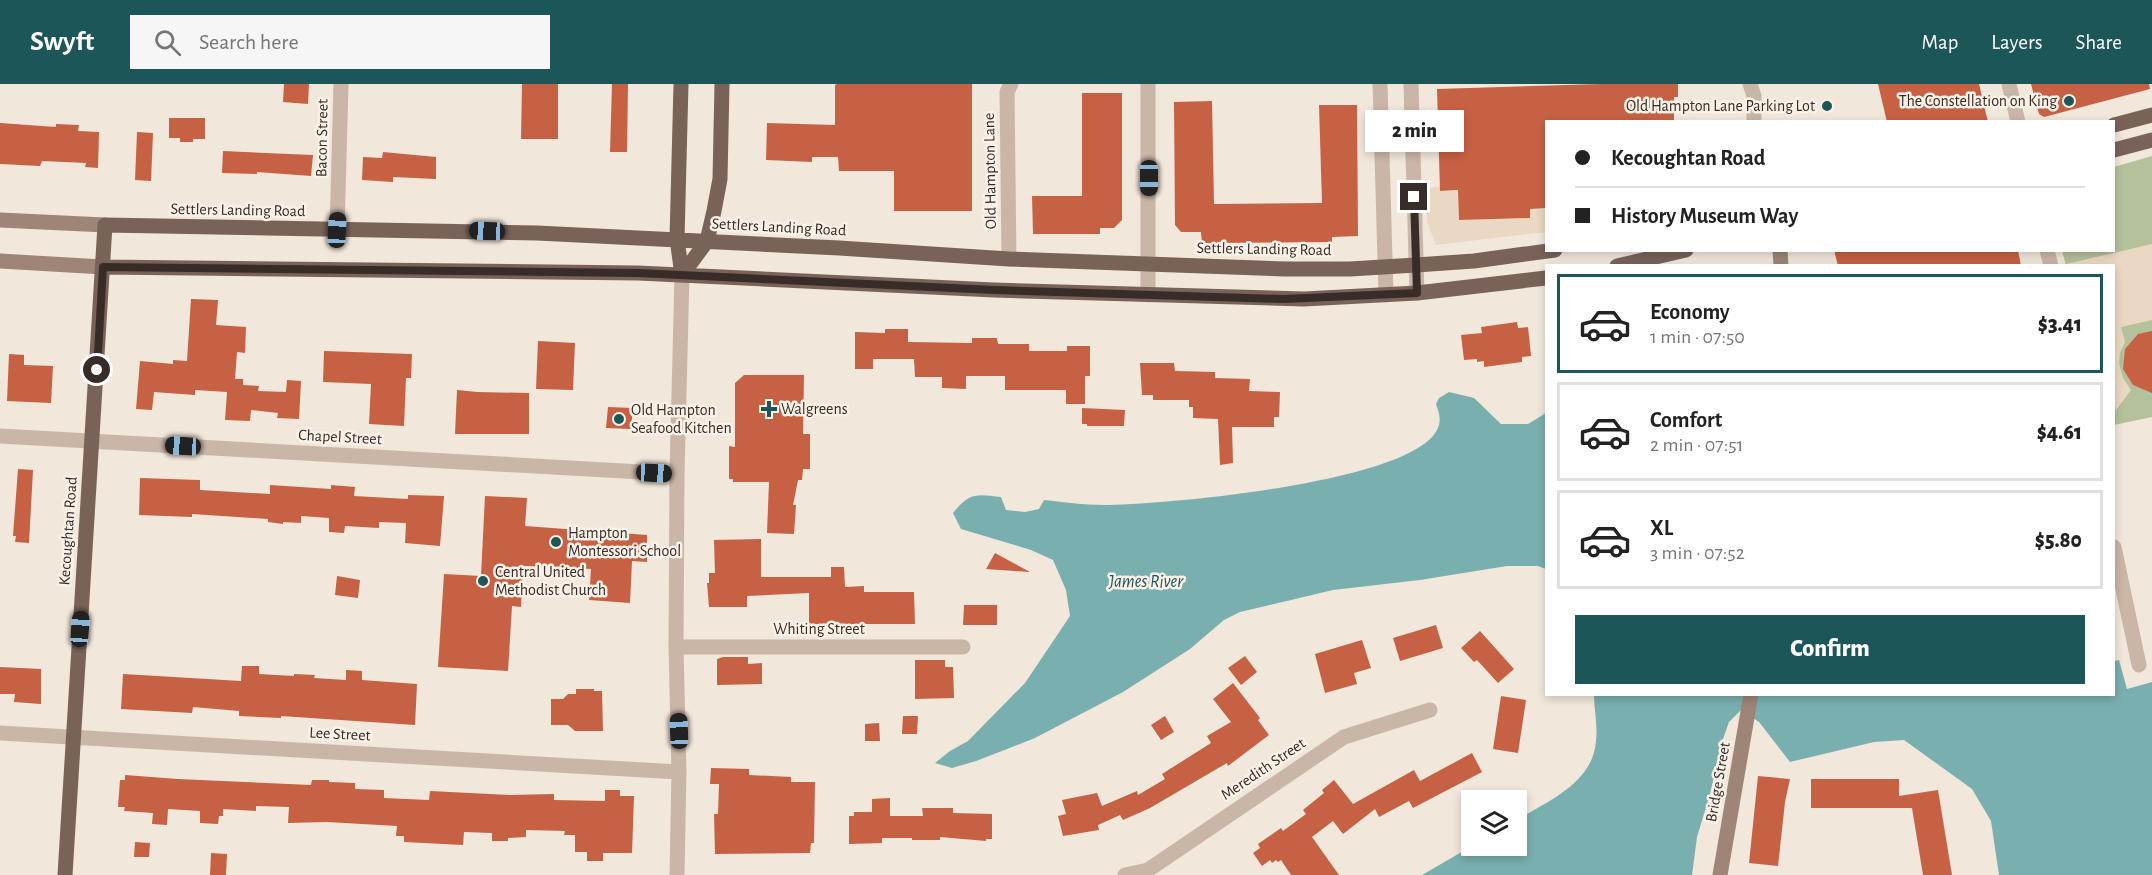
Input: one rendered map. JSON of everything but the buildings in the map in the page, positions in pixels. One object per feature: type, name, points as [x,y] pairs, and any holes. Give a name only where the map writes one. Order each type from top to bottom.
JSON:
[{"type":"main road","points":[[681,84],[676,239],[682,275]]},
{"type":"main road","points":[[682,275],[707,241],[720,179],[722,84]]},
{"type":"main road","points":[[2115,125],[2152,115]]},
{"type":"main road","points":[[2115,150],[2152,140]]},
{"type":"main road","name":"Settlers Landing Road","points":[[0,220],[105,225],[537,233],[1009,259],[1285,269],[1416,265],[1474,261],[1545,251]]},
{"type":"main road","name":"Kecoughtan Road","points":[[65,875],[105,225]]},
{"type":"main road","points":[[1626,264],[1677,252]]},
{"type":"main road","points":[[0,261],[103,267],[682,275],[1148,295],[1304,299],[1417,293],[1545,278]]},
{"type":"main road","name":"Bridge Street","points":[[1720,875],[1751,696]]},
{"type":"street","name":"Bacon Street","points":[[337,230],[341,84]]},
{"type":"street","name":"Old Hampton Lane","points":[[1009,259],[1007,92],[1011,84]]},
{"type":"street","points":[[1148,295],[1149,84]]},
{"type":"street","points":[[1380,84],[1386,295]]},
{"type":"street","points":[[1411,84],[1417,293]]},
{"type":"street","points":[[1750,84],[1754,96],[1754,120]]},
{"type":"street","points":[[2009,84],[2018,120]]},
{"type":"street","points":[[677,875],[679,772],[676,647],[677,474],[682,275]]},
{"type":"street","name":"Chapel Street","points":[[0,436],[677,474]]},
{"type":"street","points":[[2115,552],[2139,665]]},
{"type":"street","name":"Whiting Street","points":[[676,647],[963,646]]},
{"type":"street","name":"Meredith Street","points":[[1125,875],[1148,872],[1344,737],[1430,710]]},
{"type":"street","name":"Lee Street","points":[[0,733],[679,772]]},
{"type":"green space","points":[[2152,156],[2152,417],[2115,425],[2115,264],[2066,264],[2062,252],[2115,252],[2115,167]]},
{"type":"shaded area","points":[[1440,187],[1440,191],[1458,191],[1459,220],[1530,218],[1530,209],[1545,208],[1545,232],[1436,245],[1427,222],[1426,188]]},
{"type":"shaded area","points":[[2152,244],[2152,320],[2121,327],[2125,342],[2119,363],[2123,378],[2131,390],[2116,410],[2115,264],[2066,264]]},
{"type":"water","name":"James River","points":[[1449,392],[1474,398],[1501,424],[1528,424],[1545,414],[1545,569],[1538,566],[1507,566],[1420,580],[1333,590],[1240,612],[1224,620],[1190,649],[1123,692],[1035,738],[952,768],[935,763],[968,741],[1025,683],[1070,616],[1066,590],[1053,560],[1031,550],[961,529],[953,513],[964,501],[979,495],[1001,497],[1006,510],[1025,512],[1039,509],[1044,500],[1103,505],[1176,501],[1282,487],[1335,477],[1382,464],[1417,448],[1439,426],[1440,420],[1436,404],[1439,398]]},
{"type":"water","points":[[2119,660],[2127,689],[2152,682],[2152,875],[1999,875],[1991,821],[1972,789],[1904,740],[1874,742],[1790,762],[1759,722],[1741,710],[1729,722],[1722,742],[1697,837],[1692,875],[1422,875],[1461,852],[1461,856],[1527,856],[1527,814],[1567,789],[1587,768],[1593,756],[1597,730],[1594,696],[2115,696],[2115,661]]},
{"type":"place","name":"The Constellation on King","points":[[2069,101]]},
{"type":"place","name":"Old Hampton Lane Parking Lot","points":[[1827,106]]},
{"type":"place","name":"Walgreens","points":[[769,409]]},
{"type":"place","name":"Old Hampton Seafood Kitchen","points":[[619,419]]},
{"type":"place","name":"Hampton Montessori School","points":[[556,542]]},
{"type":"place","name":"Central United Methodist Church","points":[[483,581]]},
{"type":"route","points":[[97,370],[103,267],[638,273],[1156,296],[1304,299],[1358,297],[1417,293],[1414,197]]}]
